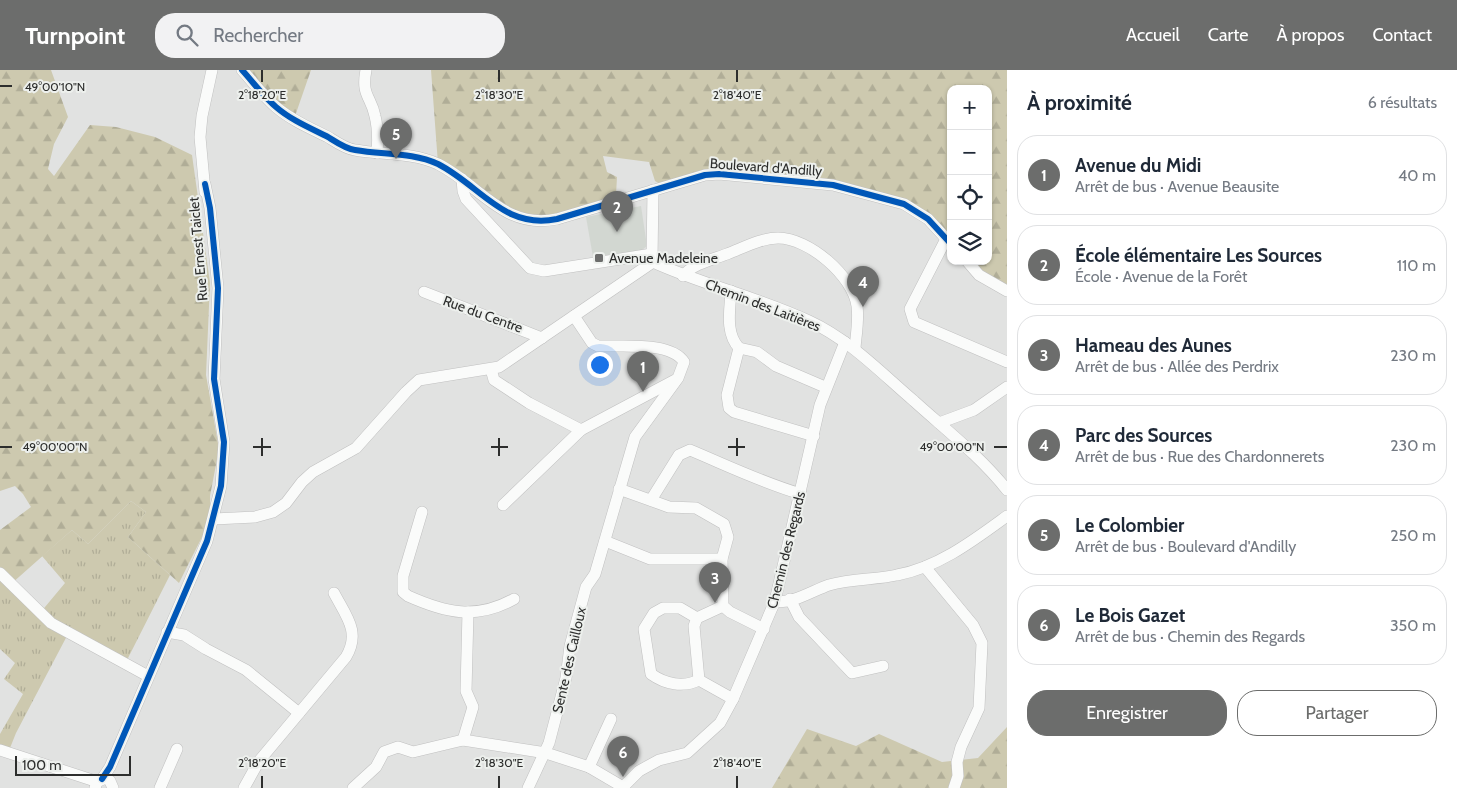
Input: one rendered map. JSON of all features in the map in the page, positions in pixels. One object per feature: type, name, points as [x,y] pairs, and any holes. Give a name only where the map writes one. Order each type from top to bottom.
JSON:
[{"type":"street","name":"Rue Ernest Taiclet","points":[[212,70],[202,116],[200,137],[215,281],[212,358],[214,379]]},
{"type":"street","name":"Boulevard d'Andilly","points":[[242,70],[275,106],[296,121],[352,150],[405,155],[430,161],[462,179],[506,212],[517,218],[532,222],[557,219],[705,175],[718,174],[833,185],[904,204],[928,219],[947,240]]},
{"type":"street","points":[[366,70],[365,89],[367,100],[375,114],[377,153]]},
{"type":"street","points":[[462,179],[466,199],[530,268],[544,271],[652,258]]},
{"type":"street","name":"Rue Ernest Taiclet","points":[[205,184],[216,268],[218,313],[214,379]]},
{"type":"street","points":[[652,258],[653,190]]},
{"type":"street","name":"Chemin des Regards","points":[[623,788],[639,771],[659,760],[687,753],[720,723],[734,699],[775,601],[825,387],[850,345],[858,306],[851,286],[812,248],[791,239],[768,239],[700,264],[687,270],[683,276]]},
{"type":"street","points":[[947,243],[914,301],[911,316],[914,322],[1007,362]]},
{"type":"street","points":[[215,513],[255,518],[265,516],[280,508],[308,476],[356,448],[419,380],[427,377],[499,367],[574,316],[652,258]]},
{"type":"street","name":"Chemin des Laitières","points":[[652,258],[683,276],[732,291],[807,320],[850,345],[987,465],[1007,490]]},
{"type":"street","points":[[970,265],[979,275],[1007,291]]},
{"type":"street","points":[[732,291],[730,326],[733,342],[739,348],[757,352],[776,366],[825,387]]},
{"type":"street","name":"Rue du Centre","points":[[424,292],[542,338]]},
{"type":"street","points":[[503,505],[581,430],[678,378],[684,362],[680,355],[663,348],[598,346],[592,343],[574,316]]},
{"type":"street","points":[[739,348],[726,402],[728,408],[734,412],[814,436]]},
{"type":"street","points":[[491,369],[494,380],[528,403],[581,430]]},
{"type":"street","name":"Sente des Cailloux","points":[[528,788],[546,753],[566,678],[570,646],[586,587],[595,574],[635,437],[678,378]]},
{"type":"street","points":[[98,784],[111,763],[207,541],[215,513],[218,478],[224,455],[214,379]]},
{"type":"street","points":[[939,423],[974,410],[1007,387]]},
{"type":"street","points":[[651,500],[679,454],[690,450],[758,477],[771,486],[801,494]]},
{"type":"street","points":[[619,489],[669,507],[696,508],[712,515],[724,524],[728,537],[722,559],[723,606],[730,612],[764,629]]},
{"type":"street","points":[[422,512],[403,576],[403,592],[408,596],[433,606],[468,612],[497,609],[514,599]]},
{"type":"street","points":[[775,601],[790,599],[830,585],[865,577],[896,575],[925,567],[966,545],[1007,516]]},
{"type":"street","points":[[605,542],[650,559],[722,559]]},
{"type":"street","points":[[925,567],[973,625],[982,643],[978,708],[961,747],[957,762],[958,776],[954,788]]},
{"type":"street","points":[[0,573],[51,623],[148,676]]},
{"type":"street","points":[[244,788],[259,761],[346,657],[354,644],[353,628],[334,593]]},
{"type":"street","points":[[790,599],[799,617],[852,673],[883,666]]},
{"type":"street","points":[[699,680],[694,626],[697,618],[723,606]]},
{"type":"street","points":[[697,618],[680,608],[663,608],[654,613],[644,629],[651,674],[660,681],[680,685],[699,680],[734,699]]},
{"type":"street","points":[[463,740],[473,707],[466,691],[468,612]]},
{"type":"street","points":[[167,632],[184,635],[206,650],[246,670],[299,713]]},
{"type":"street","points":[[590,767],[611,719]]},
{"type":"street","points":[[353,788],[376,767],[384,752],[398,747],[413,752],[463,740],[546,753],[590,767],[623,788]]},
{"type":"street","points":[[160,788],[177,749]]},
{"type":"street","points":[[0,750],[92,780],[98,784]]},
{"type":"street","points":[[111,763],[113,787]]},
{"type":"street","points":[[98,784],[108,779],[113,787]]},
{"type":"shaded area","points":[[641,206],[647,246],[642,250],[593,257],[586,217]]},
{"type":"green space","points":[[0,70],[51,70],[68,117],[54,144],[48,169],[54,176],[90,125],[116,127],[155,137],[192,155],[210,283],[206,375],[219,449],[210,496],[210,521],[179,583],[128,537],[146,512],[131,501],[88,544],[72,530],[11,584],[0,574],[0,530],[31,507],[23,494],[15,486],[0,491]]},
{"type":"green space","points":[[250,70],[311,70],[294,119],[251,79]]},
{"type":"green space","points":[[431,70],[1007,70],[1007,285],[994,281],[976,265],[992,265],[992,85],[947,85],[947,233],[933,217],[793,176],[705,169],[660,184],[655,181],[649,162],[603,156],[607,172],[617,177],[616,195],[606,201],[556,217],[517,218],[438,164]]},
{"type":"green space","points":[[131,501],[146,512],[128,537],[170,575],[125,664],[68,634],[16,733],[8,753],[0,751],[0,734],[23,694],[4,679],[15,663],[0,649],[0,574],[40,613],[65,583],[42,556],[72,530],[88,544]]},
{"type":"green space","points":[[1007,727],[1007,788],[772,788],[807,729],[856,746],[879,734],[942,762],[978,758]]},
{"type":"cycle path","points":[[242,70],[282,112],[341,145],[366,152],[418,157],[438,164],[494,204],[522,218],[538,221],[557,219],[705,175],[719,174],[833,185],[904,204],[928,219],[947,240]]},
{"type":"cycle path","points":[[102,779],[110,767],[207,541],[221,486],[224,442],[214,379],[218,288],[210,208],[205,184]]},
{"type":"place","name":"Le Colombier","points":[[396,159]]},
{"type":"place","name":"École élémentaire Les Sources","points":[[617,232]]},
{"type":"place","name":"Avenue Madeleine","points":[[599,258]]},
{"type":"place","name":"Parc des Sources","points":[[863,307]]},
{"type":"place","name":"Avenue du Midi","points":[[643,392]]},
{"type":"place","name":"Hameau des Aunes","points":[[715,603]]},
{"type":"place","name":"Le Bois Gazet","points":[[623,777]]}]
